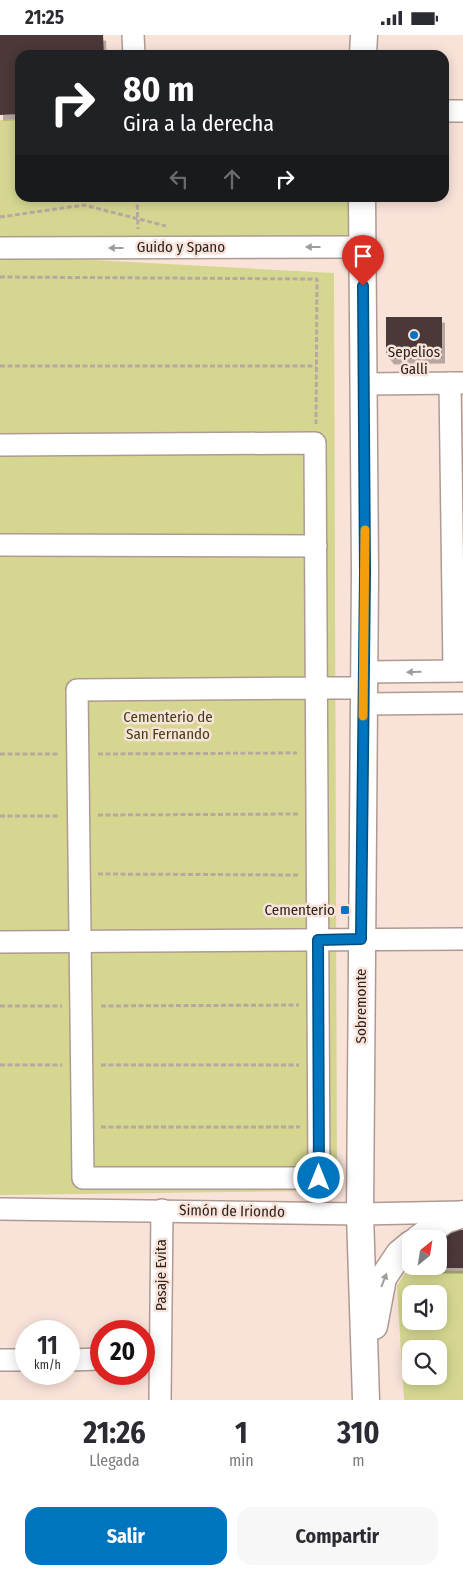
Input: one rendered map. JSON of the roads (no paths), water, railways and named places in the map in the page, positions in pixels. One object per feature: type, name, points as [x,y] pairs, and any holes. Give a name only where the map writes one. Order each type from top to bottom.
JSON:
[{"type":"main road","points":[[363,50],[364,35]]},
{"type":"main road","name":"Sobremonte","points":[[362,202],[364,384],[360,1214],[366,1389]]},
{"type":"main road","points":[[431,1230],[445,1220],[463,1213]]},
{"type":"main road","points":[[366,1389],[383,1278],[402,1252]]},
{"type":"street","points":[[133,35],[134,50]]},
{"type":"street","points":[[449,111],[463,111]]},
{"type":"street","name":"Guido y Spano","points":[[0,248],[362,247]]},
{"type":"street","points":[[363,688],[458,671],[457,383],[364,384]]},
{"type":"street","points":[[0,445],[316,443],[316,546],[317,688],[317,753],[319,1005],[319,1178],[83,1178],[78,690],[317,688],[363,688],[463,703]]},
{"type":"street","points":[[0,545],[316,546]]},
{"type":"street","points":[[0,942],[463,939]]},
{"type":"street","name":"Simón de Iriondo","points":[[0,1209],[360,1214],[463,1213]]},
{"type":"street","name":"Pasaje Evita","points":[[155,1320],[162,1210]]},
{"type":"street","points":[[0,1360],[15,1360]]},
{"type":"street","name":"Pasaje Evita","points":[[155,1374],[160,1400]]},
{"type":"place","name":"Sepelios Galli","points":[[414,335]]},
{"type":"place","name":"Cementerio","points":[[345,910]]},
{"type":"park label","name":"Cementerio de San Fernando","points":[[168,726]]}]
